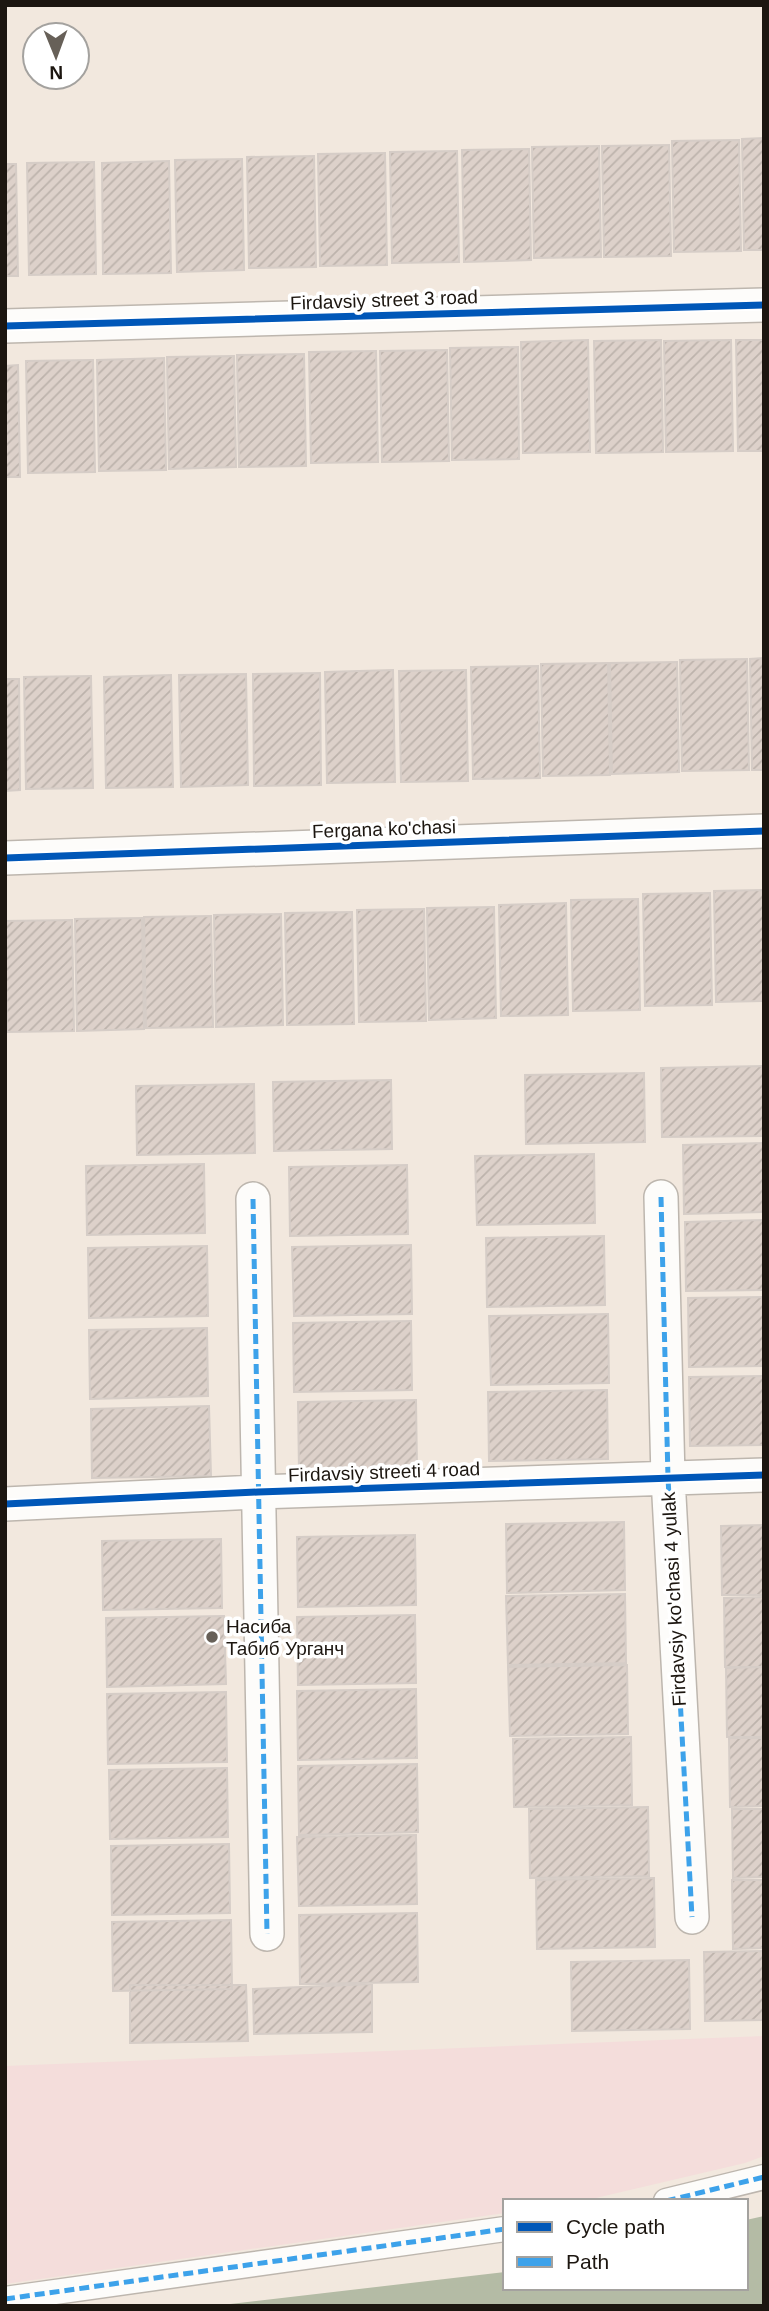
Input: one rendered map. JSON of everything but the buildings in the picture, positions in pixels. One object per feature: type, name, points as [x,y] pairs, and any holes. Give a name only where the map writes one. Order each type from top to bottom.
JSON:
[{"type":"street","name":"Firdavsiy street 3 road","points":[[5,326],[764,304]]},
{"type":"street","name":"Fergana ko'chasi","points":[[5,858],[764,831]]},
{"type":"street","name":"Firdavsiy ko'chasi 4 yulak","points":[[661,1197],[668,1478],[692,1917]]},
{"type":"street","points":[[253,1199],[267,1934]]},
{"type":"street","name":"Firdavsiy streeti 4 road","points":[[5,1504],[258,1492],[764,1475]]},
{"type":"street","points":[[674,2199],[764,2177]]},
{"type":"street","points":[[5,2299],[503,2229]]},
{"type":"shaded area","points":[[764,2036],[764,2156],[745,2163],[592,2199],[503,2199],[503,2213],[5,2284],[5,2066]]},
{"type":"shaded area","points":[[764,2216],[764,2306],[213,2306],[503,2272],[503,2290],[748,2290],[748,2220]]},
{"type":"marked path","points":[[661,1197],[668,1478],[692,1917]]},
{"type":"marked path","points":[[253,1199],[267,1934]]},
{"type":"marked path","points":[[674,2199],[764,2177]]},
{"type":"marked path","points":[[5,2299],[503,2229]]},
{"type":"cycle path","points":[[5,326],[764,305]]},
{"type":"cycle path","points":[[5,858],[764,831]]},
{"type":"cycle path","points":[[5,1504],[258,1492],[764,1475]]},
{"type":"place","name":"Насиба Табиб Урганч","points":[[212,1637]]}]
